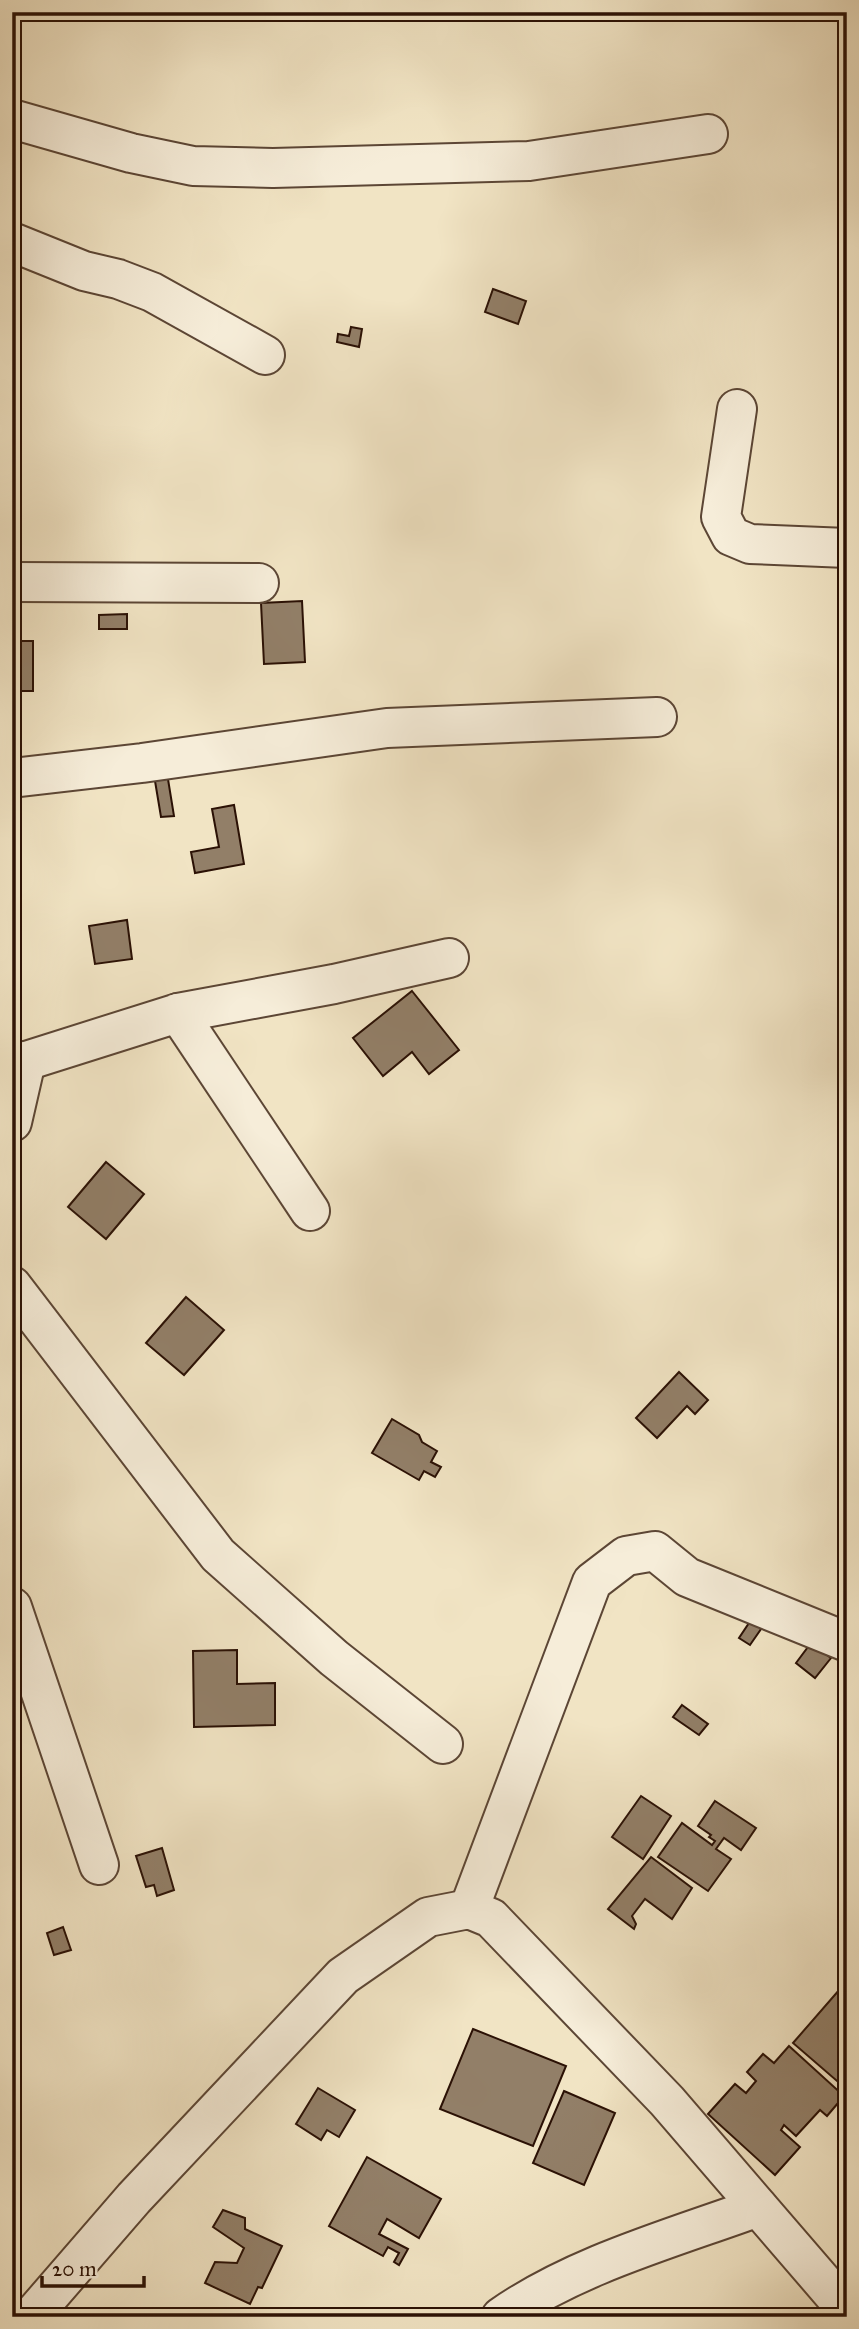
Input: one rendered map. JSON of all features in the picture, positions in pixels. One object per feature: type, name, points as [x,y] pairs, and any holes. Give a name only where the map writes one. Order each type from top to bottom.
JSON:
[{"type":"street","points":[[12,119],[144,156],[194,166],[529,161],[708,134]]},
{"type":"street","points":[[12,242],[84,271],[118,279],[152,292],[265,355]]},
{"type":"street","points":[[737,409],[721,517],[731,536],[750,544],[847,548]]},
{"type":"street","points":[[12,582],[259,583]]},
{"type":"street","points":[[12,778],[142,763],[387,728],[657,717]]},
{"type":"street","points":[[12,1122],[19,1062],[178,1013],[334,985],[449,958]]},
{"type":"street","points":[[178,1013],[310,1211]]},
{"type":"street","points":[[12,1286],[218,1555],[334,1658],[443,1744]]},
{"type":"street","points":[[469,1909],[592,1582],[625,1556],[654,1551],[687,1577],[847,1642]]},
{"type":"street","points":[[12,1607],[99,1865]]},
{"type":"street","points":[[31,2317],[134,2198],[343,1976],[428,1917],[469,1909],[491,1918],[667,2101],[758,2207],[842,2296]]},
{"type":"street","points":[[501,2317],[560,2282],[758,2207]]},
{"type":"building","points":[[493,289],[526,301],[518,324],[485,312]]},
{"type":"building","points":[[351,327],[362,329],[359,347],[337,342],[338,334],[349,336]]},
{"type":"building","points":[[302,601],[305,662],[264,664],[261,603]]},
{"type":"building","points":[[127,614],[127,629],[99,629],[99,615]]},
{"type":"building","points":[[12,641],[33,641],[33,691],[12,691]]},
{"type":"building","points":[[167,773],[174,816],[161,817],[154,775]]},
{"type":"building","points":[[234,805],[244,864],[195,873],[191,852],[219,847],[212,809]]},
{"type":"building","points":[[127,920],[132,959],[95,964],[89,926]]},
{"type":"building","points":[[412,991],[459,1050],[429,1074],[412,1052],[383,1076],[353,1038]]},
{"type":"building","points":[[106,1162],[144,1194],[106,1239],[68,1207]]},
{"type":"building","points":[[186,1297],[224,1330],[184,1375],[146,1343]]},
{"type":"building","points":[[679,1372],[708,1400],[695,1414],[687,1406],[657,1438],[636,1418]]},
{"type":"building","points":[[392,1419],[419,1435],[422,1442],[437,1451],[431,1462],[441,1467],[435,1477],[424,1471],[419,1480],[372,1453]]},
{"type":"building","points":[[759,1608],[770,1616],[750,1645],[739,1638]]},
{"type":"building","points":[[811,1643],[831,1658],[815,1678],[796,1663]]},
{"type":"building","points":[[237,1650],[237,1684],[275,1683],[275,1725],[194,1727],[193,1651]]},
{"type":"building","points":[[682,1705],[708,1724],[699,1735],[673,1717]]},
{"type":"building","points":[[641,1796],[671,1816],[643,1859],[612,1837]]},
{"type":"building","points":[[715,1801],[756,1828],[741,1850],[724,1838],[716,1849],[731,1859],[708,1891],[658,1857],[682,1823],[712,1845],[715,1841],[709,1837],[711,1835],[698,1826]]},
{"type":"building","points":[[162,1848],[174,1890],[157,1896],[154,1885],[146,1887],[136,1856]]},
{"type":"building","points":[[651,1857],[692,1888],[672,1919],[645,1899],[632,1916],[636,1924],[634,1929],[608,1909]]},
{"type":"building","points":[[63,1927],[71,1950],[54,1955],[47,1933]]},
{"type":"building","points":[[840,1989],[847,1995],[847,2084],[844,2087],[793,2043]]},
{"type":"building","points":[[473,2029],[566,2066],[533,2146],[440,2109]]},
{"type":"building","points":[[789,2046],[844,2096],[827,2116],[820,2110],[796,2136],[784,2125],[781,2130],[800,2147],[775,2175],[708,2114],[735,2084],[746,2093],[756,2081],[747,2072],[763,2054],[774,2063]]},
{"type":"building","points":[[318,2088],[355,2110],[339,2137],[327,2130],[321,2140],[296,2124]]},
{"type":"building","points":[[564,2091],[615,2113],[584,2185],[533,2163]]},
{"type":"building","points":[[367,2157],[441,2199],[419,2238],[387,2219],[379,2234],[408,2249],[399,2265],[394,2262],[399,2253],[388,2247],[383,2256],[329,2226]]},
{"type":"building","points":[[223,2210],[245,2218],[245,2229],[282,2246],[262,2288],[258,2287],[250,2304],[205,2283],[215,2262],[237,2263],[244,2248],[213,2227]]}]
